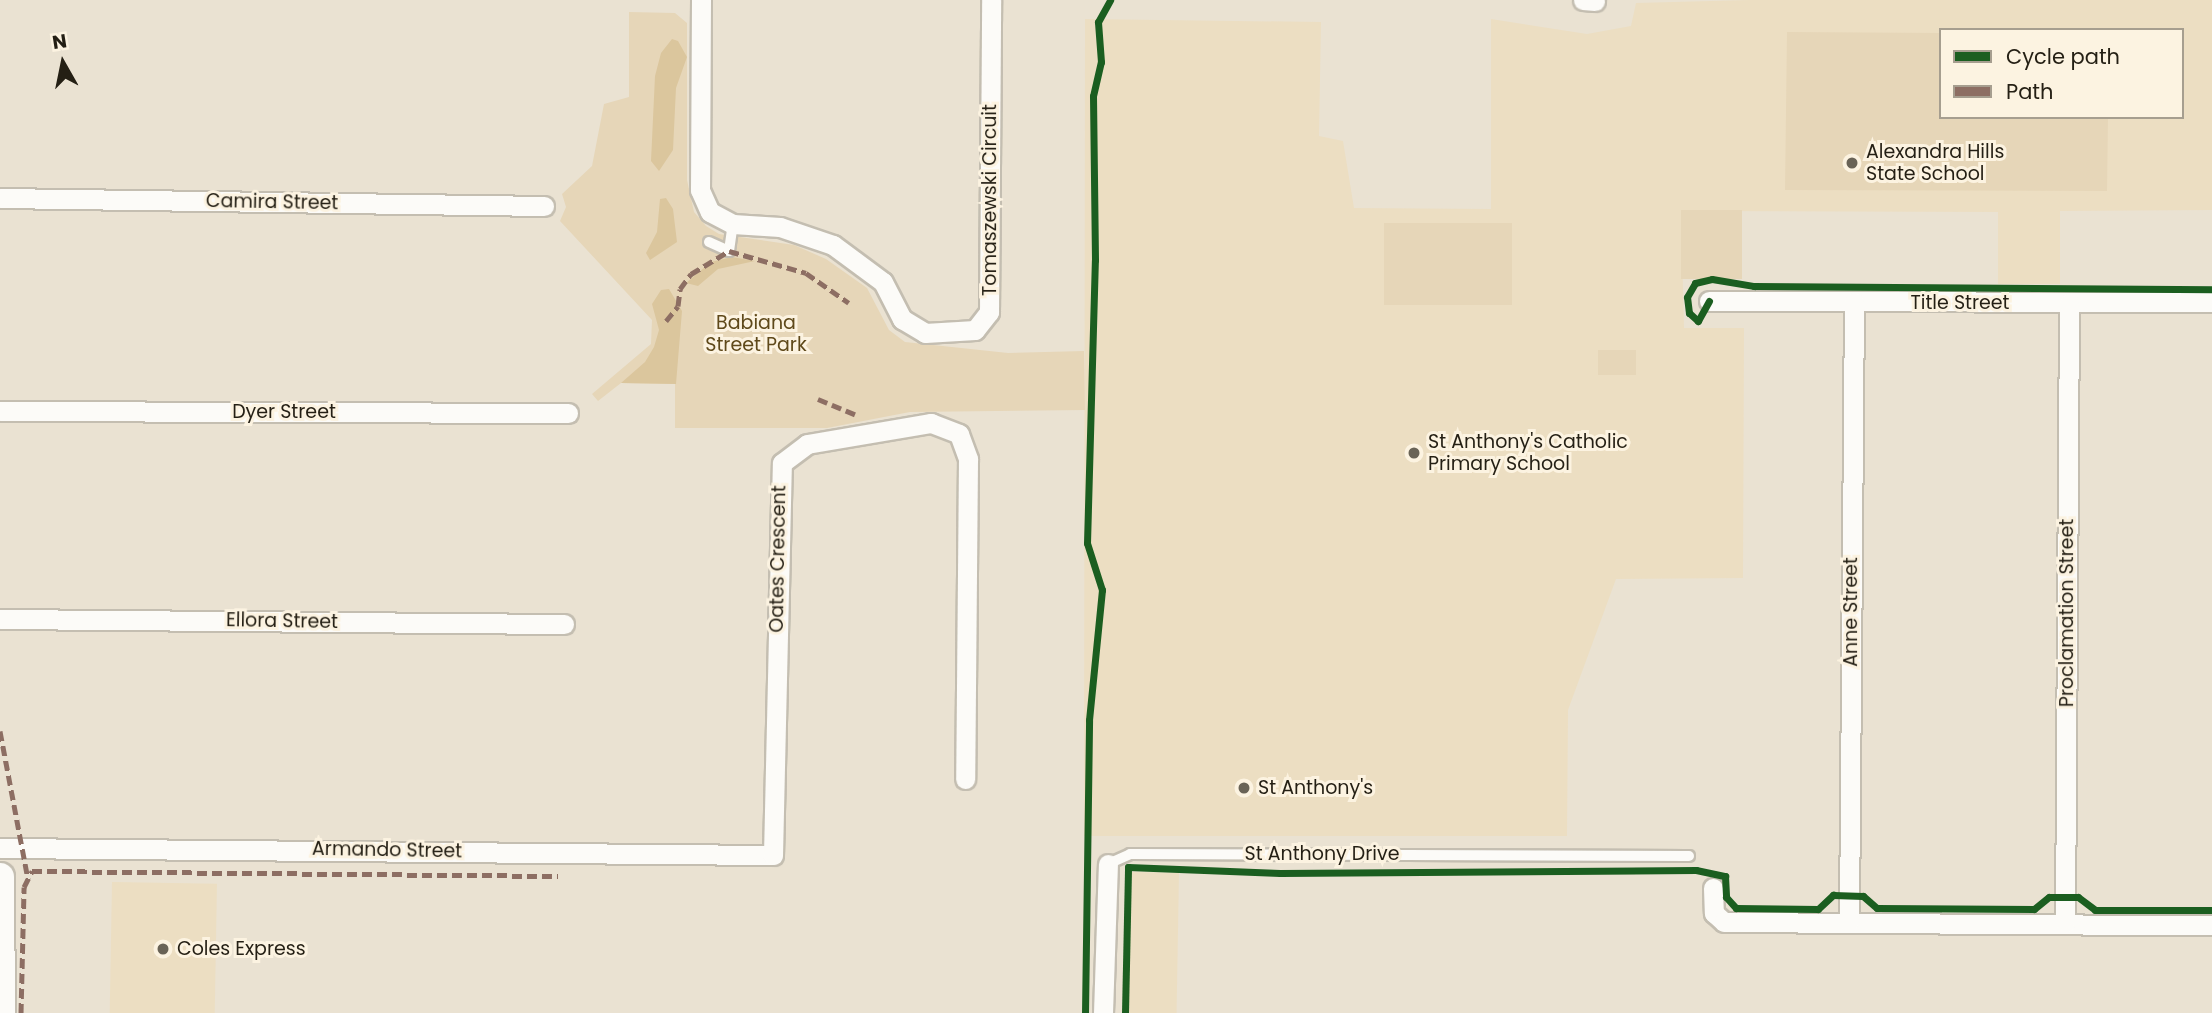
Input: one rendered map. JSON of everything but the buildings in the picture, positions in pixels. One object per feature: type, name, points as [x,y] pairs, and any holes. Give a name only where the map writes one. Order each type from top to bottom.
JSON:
[{"type":"street","points":[[701,0],[700,190],[710,212],[733,224]]},
{"type":"street","name":"Tomaszewski Circuit","points":[[733,224],[793,230],[833,245],[883,282],[902,319],[911,328],[963,332],[984,323],[989,312],[991,0]]},
{"type":"street","name":"Camira Street","points":[[0,198],[544,206]]},
{"type":"street","name":"Title Street","points":[[1709,301],[2212,302]]},
{"type":"street","name":"Anne Street","points":[[1849,921],[1854,302]]},
{"type":"street","name":"Proclamation Street","points":[[2065,923],[2069,303]]},
{"type":"street","name":"Dyer Street","points":[[0,411],[568,413]]},
{"type":"street","name":"Oates Crescent","points":[[773,855],[780,474],[788,456],[807,444],[931,423],[947,426],[966,446],[965,779]]},
{"type":"street","name":"Ellora Street","points":[[0,619],[564,624]]},
{"type":"street","name":"Armando Street","points":[[0,848],[773,855]]},
{"type":"street","name":"St Anthony Drive","points":[[1104,1013],[1108,864]]},
{"type":"street","points":[[0,877],[1,1013]]},
{"type":"street","points":[[1713,888],[1714,914],[1724,922],[2212,925]]},
{"type":"lane","points":[[709,242],[729,251],[733,224]]},
{"type":"lane","name":"St Anthony Drive","points":[[1108,864],[1130,854],[1689,856]]},
{"type":"shaded area","name":"St Anthony's Catholic Primary School","points":[[1749,0],[2212,0],[2212,210],[2060,211],[2060,284],[1998,284],[1998,212],[1681,211],[1684,328],[1744,328],[1743,578],[1616,579],[1568,710],[1567,836],[1084,836],[1085,19],[1321,22],[1319,136],[1343,141],[1354,208],[1491,209],[1491,19],[1587,34],[1631,26],[1636,3]]},
{"type":"shaded area","points":[[672,39],[678,41],[687,57],[676,88],[673,150],[659,171],[651,161],[655,76],[661,53]]},
{"type":"shaded area","points":[[666,198],[673,209],[677,242],[650,260],[646,253],[657,232],[660,199]]},
{"type":"shaded area","points":[[732,257],[755,261],[718,269],[698,286],[686,283],[711,262]]},
{"type":"shaded area","points":[[669,289],[682,311],[676,384],[621,383],[645,362],[654,347],[659,330],[652,304],[661,290]]},
{"type":"shaded area","points":[[1130,872],[1179,873],[1177,1013],[1128,1013]]},
{"type":"shaded area","name":"Coles Express","points":[[112,882],[217,884],[215,1013],[110,1013]]},
{"type":"green space","name":"Babiana Street Park","points":[[629,12],[675,13],[687,23],[687,180],[694,212],[706,226],[719,234],[794,245],[826,259],[867,288],[889,330],[905,342],[1008,353],[1084,351],[1085,410],[910,412],[827,428],[675,428],[675,384],[621,383],[598,401],[592,394],[651,344],[652,320],[560,221],[566,207],[562,194],[592,166],[604,104],[629,97]]},
{"type":"green space","points":[[1787,32],[1939,33],[1939,119],[2108,119],[2107,191],[1785,190]]},
{"type":"green space","points":[[1681,210],[1742,210],[1742,279],[1681,279]]},
{"type":"green space","points":[[1384,223],[1512,223],[1512,305],[1384,305]]},
{"type":"green space","points":[[1598,350],[1636,350],[1636,375],[1598,375]]},
{"type":"marked path","points":[[666,321],[678,306],[680,289],[691,274],[729,251],[806,273],[849,303]]},
{"type":"marked path","points":[[818,399],[859,416]]},
{"type":"marked path","points":[[0,731],[28,879]]},
{"type":"marked path","points":[[21,1013],[24,887],[32,871],[558,876]]},
{"type":"cycle path","points":[[1085,1013],[1089,720],[1102,590],[1087,543],[1095,260],[1093,96],[1101,62],[1098,22],[1110,0]]},
{"type":"cycle path","points":[[1709,301],[1698,321],[1689,313],[1687,297],[1695,283],[1712,279],[1754,286],[2212,289]]},
{"type":"cycle path","points":[[1125,1013],[1128,867],[1280,873],[1696,870],[1725,876],[1726,897],[1736,908],[1818,909],[1833,895],[1863,896],[1877,908],[2034,909],[2049,897],[2078,897],[2095,910],[2212,910]]},
{"type":"place","name":"Alexandra Hills State School","points":[[1852,163]]},
{"type":"place","name":"St Anthony's Catholic Primary School","points":[[1414,453]]},
{"type":"place","name":"St Anthony's","points":[[1244,788]]},
{"type":"place","name":"Coles Express","points":[[163,949]]}]
